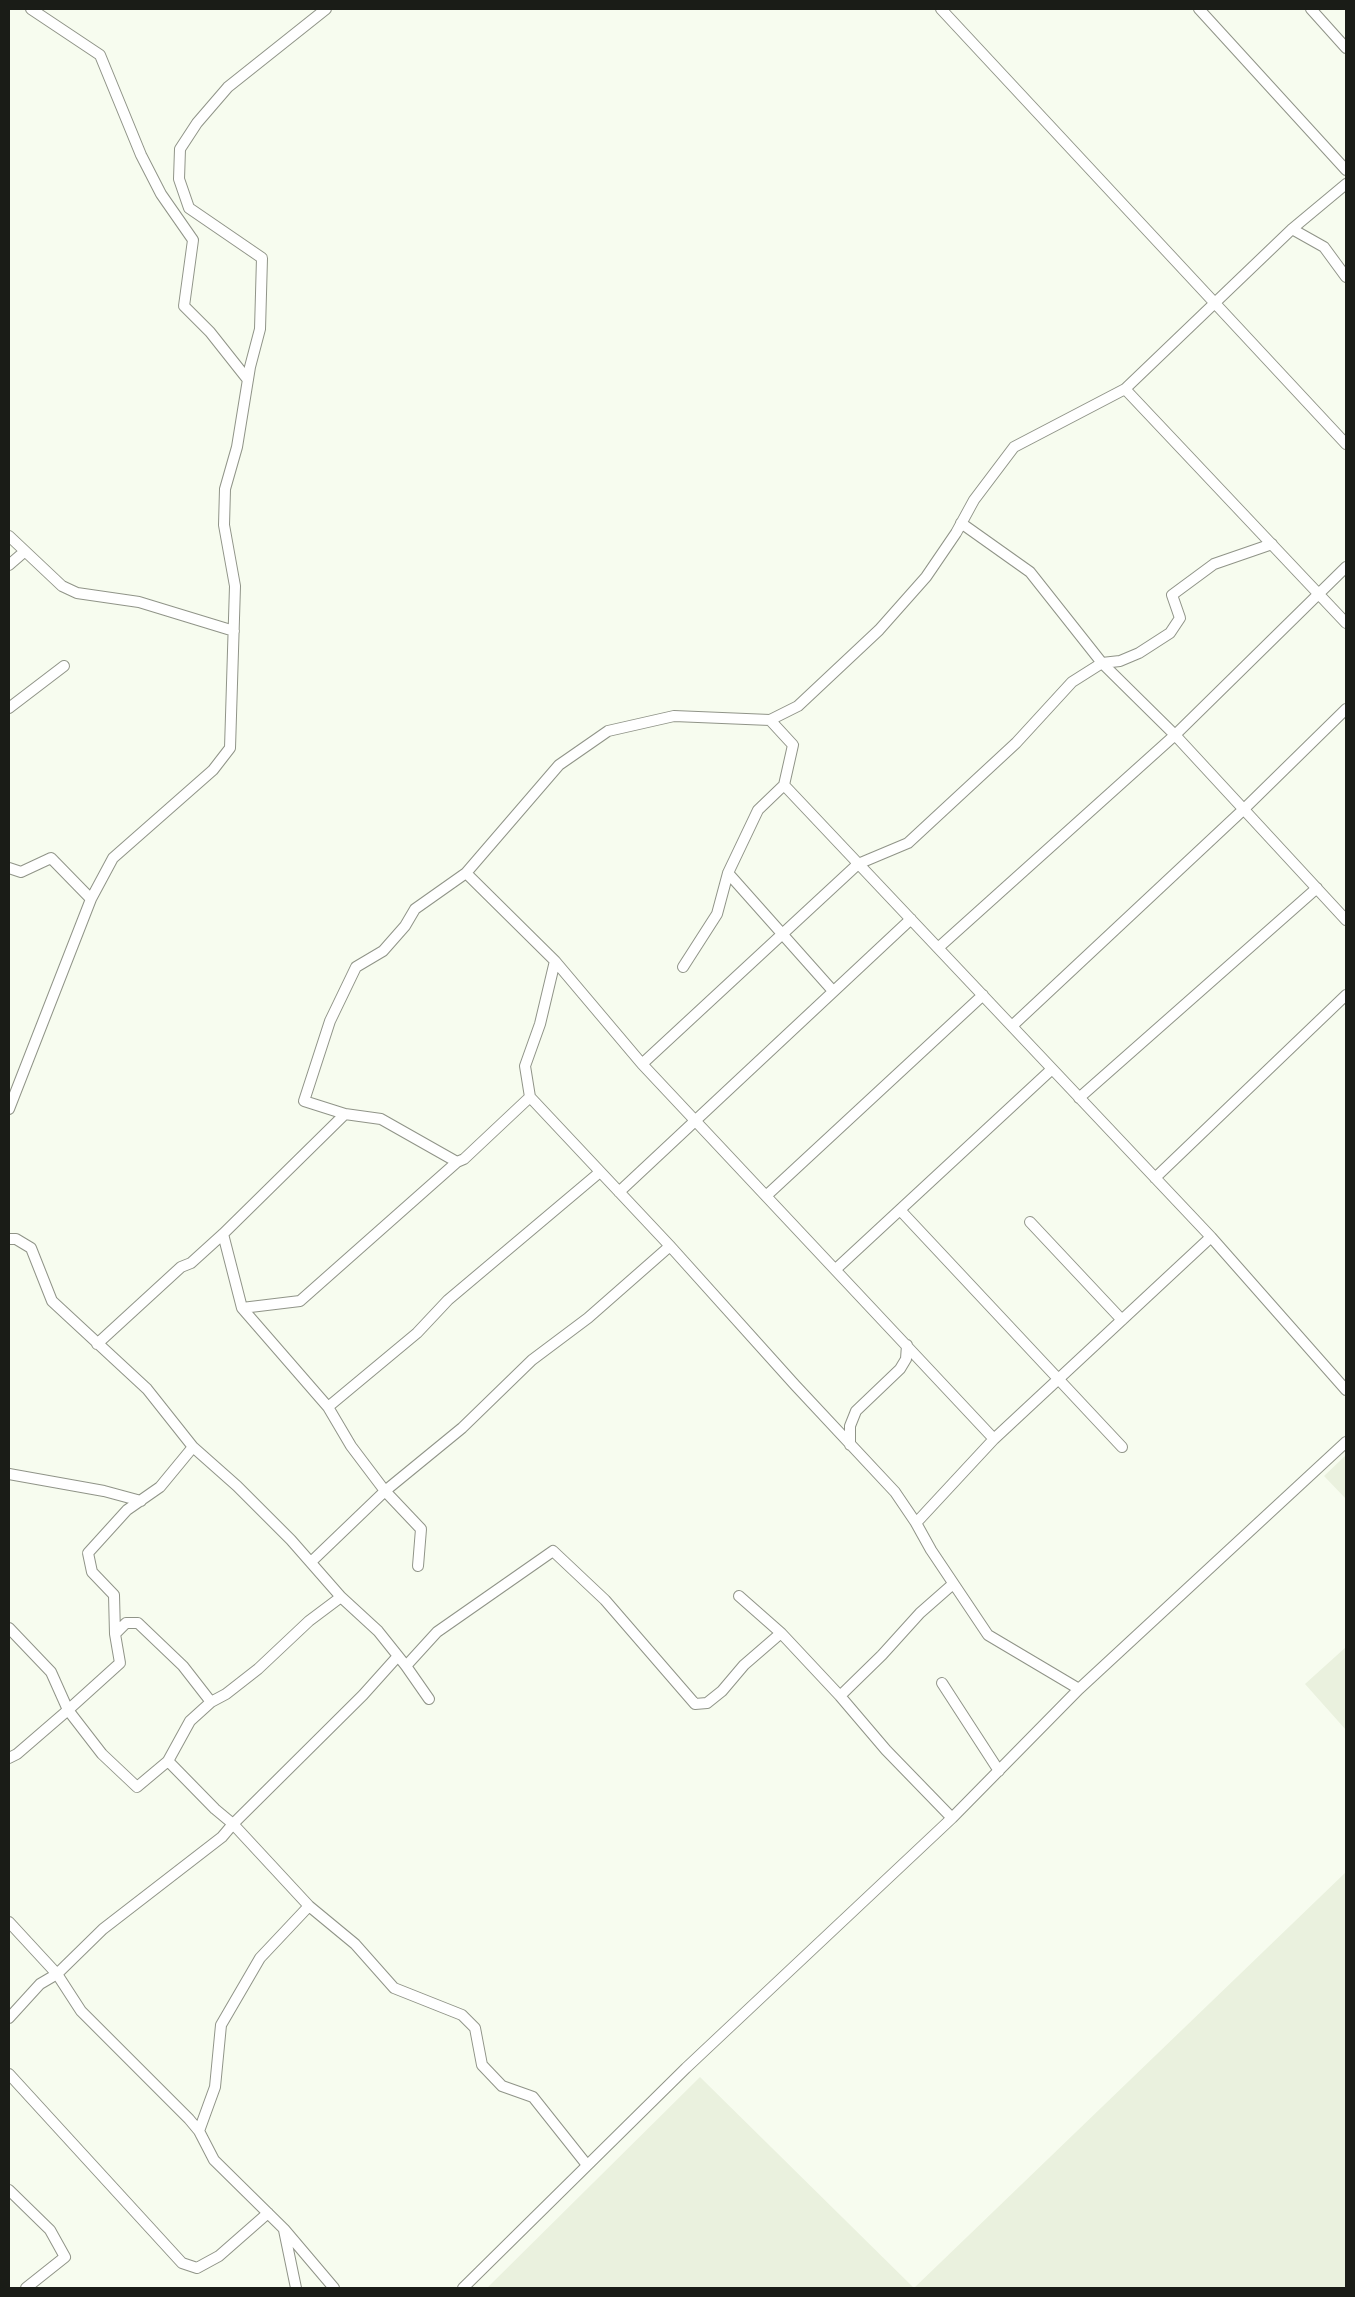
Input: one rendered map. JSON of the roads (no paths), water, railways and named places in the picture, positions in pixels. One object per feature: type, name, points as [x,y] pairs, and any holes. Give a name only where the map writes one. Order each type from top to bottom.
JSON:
[{"type":"street","points":[[31,9],[100,55],[141,155],[161,194],[193,240],[184,306],[210,332],[248,380]]},
{"type":"street","points":[[9,1109],[91,899],[114,858],[213,770],[230,748],[235,586],[224,526],[225,490],[237,447],[248,380],[260,329],[262,258],[188,208],[179,179],[180,149],[197,123],[228,87],[326,9]]},
{"type":"street","points":[[941,9],[1346,444]]},
{"type":"street","points":[[1199,9],[1346,170]]},
{"type":"street","points":[[1310,9],[1346,48]]},
{"type":"street","points":[[457,1162],[381,1119],[346,1114],[304,1101],[330,1021],[356,968],[383,951],[405,926],[415,909],[466,874],[559,765],[608,732],[674,716],[770,720],[798,706],[879,630],[926,577],[974,500],[1014,447],[1125,389],[1292,229],[1346,184]]},
{"type":"street","points":[[1292,229],[1324,247],[1346,277]]},
{"type":"street","points":[[1125,389],[1346,623]]},
{"type":"street","points":[[961,523],[1030,572],[1102,663],[1175,735],[1346,920]]},
{"type":"street","points":[[9,536],[62,586],[76,593],[139,602],[234,630]]},
{"type":"street","points":[[642,1064],[858,864],[908,843],[1016,743],[1072,682],[1102,663],[1120,661],[1139,653],[1170,633],[1180,618],[1172,595],[1214,564],[1272,544]]},
{"type":"street","points":[[9,565],[24,552]]},
{"type":"street","points":[[938,948],[1175,735],[1346,566]]},
{"type":"street","points":[[9,708],[64,666]]},
{"type":"street","points":[[1012,1026],[1244,810],[1346,709]]},
{"type":"street","points":[[683,967],[717,914],[728,873],[758,810],[784,785],[793,745],[770,720]]},
{"type":"street","points":[[784,785],[1211,1236],[1346,1390]]},
{"type":"street","points":[[9,868],[21,872],[51,858],[91,899]]},
{"type":"street","points":[[728,873],[833,992]]},
{"type":"street","points":[[466,874],[555,961],[642,1064],[908,1345],[994,1439]]},
{"type":"street","points":[[1080,1098],[1317,888]]},
{"type":"street","points":[[619,1192],[911,919]]},
{"type":"street","points":[[555,961],[540,1024],[525,1066],[530,1097],[670,1246],[895,1492],[953,1584],[988,1635],[1079,1689]]},
{"type":"street","points":[[766,1196],[983,995]]},
{"type":"street","points":[[1155,1178],[1346,995]]},
{"type":"street","points":[[836,1269],[1052,1068]]},
{"type":"street","points":[[242,1308],[300,1302],[457,1162],[464,1160],[530,1097]]},
{"type":"street","points":[[97,1344],[181,1267],[191,1263],[223,1234],[346,1114]]},
{"type":"street","points":[[328,1408],[417,1333],[448,1300],[600,1172]]},
{"type":"street","points":[[900,1210],[1122,1447]]},
{"type":"street","points":[[1030,1222],[1122,1320]]},
{"type":"street","points":[[223,1234],[242,1308],[328,1408],[351,1446],[385,1491],[421,1529],[418,1566]]},
{"type":"street","points":[[916,1523],[994,1439],[1211,1236]]},
{"type":"street","points":[[9,1239],[16,1239],[31,1248],[52,1301],[147,1389],[193,1446],[237,1486],[311,1562],[341,1597],[378,1631],[429,1699]]},
{"type":"street","points":[[311,1562],[385,1491],[462,1428],[532,1360],[588,1318],[670,1246]]},
{"type":"street","points":[[850,1445],[850,1426],[856,1411],[900,1369],[906,1359],[908,1345]]},
{"type":"street","points":[[463,2288],[686,2068],[952,1818],[1079,1689],[1346,1442]]},
{"type":"street","points":[[9,1758],[17,1754],[120,1663],[115,1634],[114,1595],[92,1572],[88,1553],[127,1510],[160,1487],[193,1446]]},
{"type":"street","points":[[9,1474],[22,1478],[104,1491],[140,1501]]},
{"type":"street","points":[[406,1666],[436,1632],[553,1551],[604,1600],[695,1704],[707,1703],[715,1697],[744,1665],[781,1633]]},
{"type":"street","points":[[840,1696],[882,1655],[920,1613],[953,1584]]},
{"type":"street","points":[[740,1596],[781,1633],[840,1696],[886,1750],[952,1818]]},
{"type":"street","points":[[9,1628],[51,1672],[68,1710],[102,1754],[137,1787],[168,1761],[190,1721],[211,1702],[226,1694],[258,1669],[309,1621],[341,1597]]},
{"type":"street","points":[[115,1634],[126,1624],[138,1623],[183,1666],[211,1702]]},
{"type":"street","points":[[9,2018],[40,1984],[57,1974],[103,1929],[222,1837],[232,1824],[363,1695],[398,1656]]},
{"type":"street","points":[[942,1683],[998,1771]]},
{"type":"street","points":[[168,1761],[232,1824],[309,1906],[355,1944],[394,1988],[462,2015],[475,2028],[482,2066],[502,2086],[533,2097],[587,2165]]},
{"type":"street","points":[[199,2131],[216,2087],[221,2025],[260,1958],[309,1906]]},
{"type":"street","points":[[9,1922],[57,1974],[82,2011],[199,2131],[214,2160],[284,2229],[334,2288]]},
{"type":"street","points":[[9,2074],[182,2263],[197,2268],[219,2256],[268,2213]]},
{"type":"street","points":[[9,2190],[50,2230],[65,2257],[26,2288]]},
{"type":"street","points":[[284,2229],[296,2288]]}]
